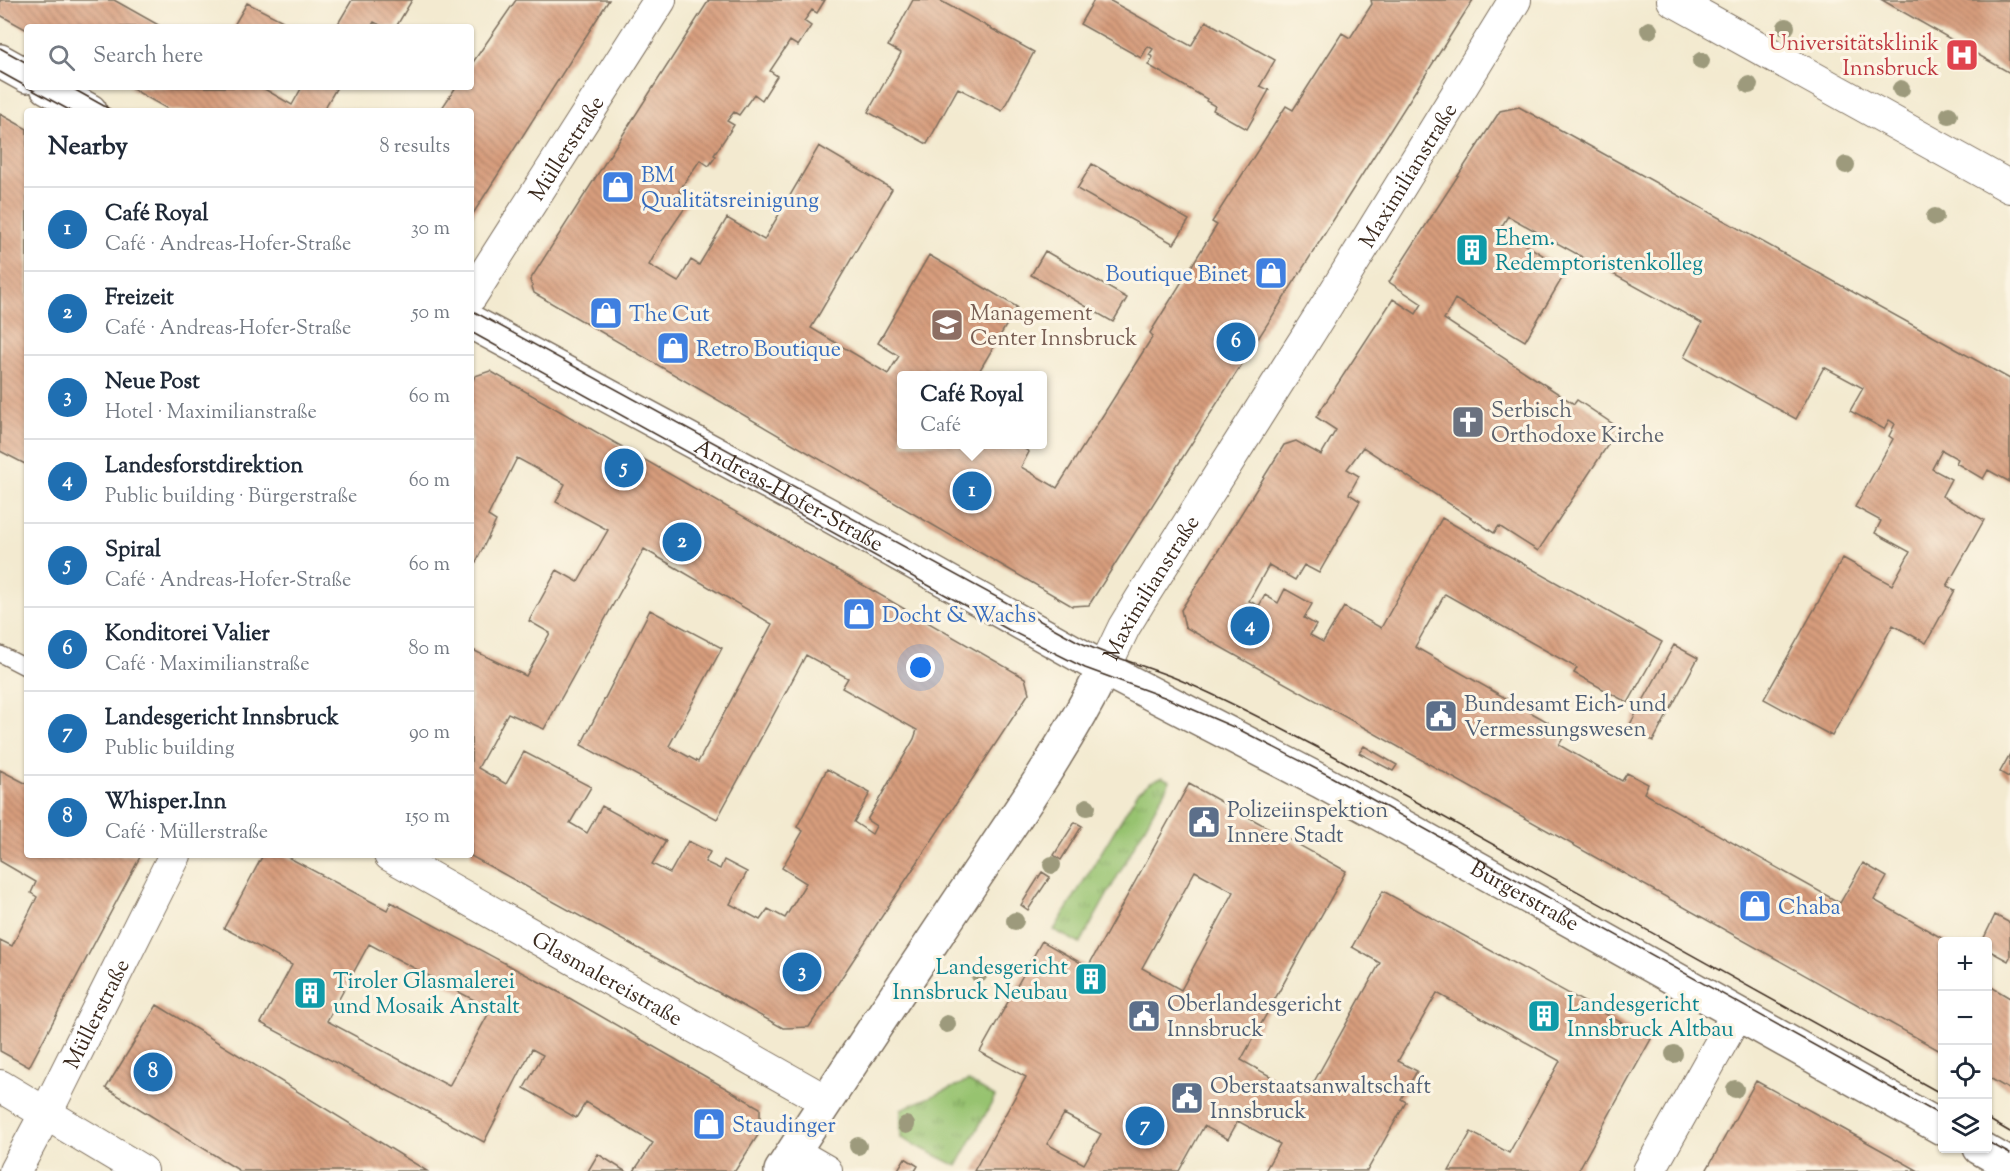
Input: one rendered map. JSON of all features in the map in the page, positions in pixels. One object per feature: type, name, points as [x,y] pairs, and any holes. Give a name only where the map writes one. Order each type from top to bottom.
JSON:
[{"type":"street","name":"Müllerstraße","points":[[474,291],[660,0]]},
{"type":"street","name":"Maximilianstraße","points":[[787,1161],[1084,711],[1124,627],[1515,0]]},
{"type":"street","points":[[1673,0],[2010,187]]},
{"type":"street","points":[[0,61],[24,74]]},
{"type":"street","points":[[52,90],[85,108]]},
{"type":"street","name":"Andreas-Hofer-Straße","points":[[474,324],[829,515],[1104,669]]},
{"type":"street","name":"Bürgerstraße","points":[[1104,669],[1401,825],[1938,1126]]},
{"type":"street","name":"Müllerstraße","points":[[15,1171],[174,858]]},
{"type":"street","name":"Glasmalereistraße","points":[[395,858],[826,1101]]},
{"type":"street","points":[[1649,1171],[1737,1014]]},
{"type":"street","points":[[0,1086],[142,1171]]},
{"type":"street","points":[[1988,1153],[2010,1165]]},
{"type":"street","points":[[787,1161],[826,1171]]},
{"type":"lane","points":[[0,654],[24,666]]},
{"type":"green space","points":[[1162,777],[1170,781],[1080,944],[1054,930],[1138,792]]},
{"type":"green space","points":[[968,1081],[995,1097],[957,1166],[901,1138],[901,1109]]},
{"type":"building","points":[[0,0],[114,0],[157,24],[24,24],[24,28],[0,15]]},
{"type":"building","points":[[352,0],[412,0],[398,24],[374,22],[373,24],[338,24]]},
{"type":"building","points":[[516,0],[609,0],[474,212],[474,108],[442,108],[454,90],[474,90],[474,61]]},
{"type":"building","points":[[709,0],[825,0],[817,13],[812,10],[804,21],[811,26],[798,46],[790,41],[770,71],[777,76],[762,100],[754,94],[739,115],[734,112],[727,121],[734,125],[714,155],[716,156],[709,166],[700,160],[679,191],[691,199],[649,265],[678,282],[691,260],[699,265],[727,218],[764,240],[819,146],[892,189],[811,328],[888,374],[899,356],[878,343],[929,255],[1017,307],[979,371],[897,371],[897,449],[1024,449],[1029,452],[1021,467],[1057,488],[1153,336],[1150,333],[1217,225],[1212,222],[1286,106],[1293,110],[1342,33],[1350,38],[1372,4],[1371,0],[1473,0],[1089,605],[1072,606],[534,293],[530,280]]},
{"type":"building","points":[[913,0],[939,0],[1034,52],[1002,111],[958,88],[927,144],[868,112],[901,53],[888,46]]},
{"type":"building","points":[[1094,0],[1109,0],[1191,46],[1206,21],[1275,60],[1260,86],[1269,90],[1247,129],[1213,110],[1215,106],[1206,101],[1207,99],[1148,65],[1153,57],[1149,55],[1153,49],[1148,46],[1141,58],[1080,24]]},
{"type":"building","points":[[1882,0],[2010,0],[2010,73]]},
{"type":"building","points":[[247,3],[285,22],[284,24],[235,24]]},
{"type":"building","points":[[134,90],[266,90],[292,105],[300,90],[335,90],[325,108],[166,108]]},
{"type":"building","points":[[1519,107],[2010,379],[2010,482],[1988,470],[1983,479],[1956,463],[1958,459],[1942,450],[1932,469],[1951,479],[1942,496],[1984,520],[1947,586],[1955,590],[1926,643],[1893,625],[1832,736],[1764,699],[1843,558],[1892,585],[1910,552],[1875,533],[1881,521],[1855,507],[1893,439],[1889,436],[1895,424],[1889,420],[1884,429],[1850,411],[1863,388],[1824,367],[1796,419],[1684,357],[1702,323],[1508,216],[1500,229],[1567,270],[1525,341],[1455,299],[1444,319],[1574,404],[1577,400],[1619,428],[1538,551],[1499,526],[1494,533],[1363,447],[1347,469],[1359,476],[1349,494],[1360,501],[1319,573],[1304,565],[1295,580],[1269,565],[1249,601],[1259,606],[1265,595],[1278,603],[1285,589],[1312,604],[1304,618],[1316,625],[1310,635],[1323,642],[1344,607],[1381,628],[1442,518],[1662,642],[1628,703],[1574,673],[1577,668],[1445,594],[1415,647],[1548,722],[1544,727],[1563,738],[1559,745],[1622,781],[1627,773],[1648,784],[1644,793],[1840,903],[1863,863],[1887,877],[1874,900],[1940,937],[1938,937],[1938,1050],[1185,627],[1181,610],[1284,445],[1296,441],[1321,455],[1336,430],[1316,417],[1393,299],[1416,314],[1422,304],[1389,282],[1500,111]]},
{"type":"building","points":[[0,114],[24,127],[24,463],[0,451]]},
{"type":"building","points":[[1092,164],[1189,220],[1174,244],[1077,189]]},
{"type":"building","points":[[1045,251],[1127,298],[1113,322],[1031,275]]},
{"type":"building","points":[[490,371],[1025,678],[1029,693],[809,1027],[783,1028],[474,858],[474,650],[526,676],[550,633],[529,621],[557,570],[578,582],[608,530],[556,502],[565,484],[517,458],[488,516],[496,521],[476,562],[474,561],[474,378]],"holes":[[[644,549],[772,624],[698,762],[669,746],[722,648],[650,610],[581,745],[717,819],[806,655],[848,678],[842,688],[917,730],[867,820],[876,826],[872,834],[854,822],[870,793],[827,769],[797,827],[803,831],[782,868],[806,883],[785,918],[768,909],[760,920],[730,904],[747,872],[724,860],[720,869],[705,862],[710,852],[688,841],[670,873],[652,864],[666,841],[602,806],[587,833],[570,823],[591,787],[524,752],[506,784],[478,768],[508,713],[544,729]]]},
{"type":"building","points":[[1674,645],[1698,658],[1653,741],[1628,728]]},
{"type":"building","points":[[1364,746],[1397,765],[1393,771],[1359,753]]},
{"type":"building","points":[[2010,754],[2010,778],[2000,772]]},
{"type":"building","points":[[0,770],[24,782],[24,858],[139,858],[29,1067],[0,1051],[0,940],[12,946],[37,897],[31,893],[36,882],[0,861]]},
{"type":"building","name":"Landesgericht Innsbruck Neubau","points":[[1189,784],[1346,871],[1241,1060],[1306,1096],[1380,963],[1352,947],[1383,891],[1651,1039],[1578,1171],[1449,1171],[1471,1132],[1509,1153],[1560,1061],[1437,993],[1398,1061],[1417,1071],[1401,1099],[1406,1102],[1367,1171],[1265,1171],[1280,1144],[1238,1121],[1228,1139],[1204,1126],[1179,1171],[974,1171],[1026,1077],[980,1052],[1042,941],[1088,967]],"holes":[[[1195,871],[1234,892],[1181,990],[1142,968]],[[1064,1114],[1101,1134],[1084,1164],[1047,1144]]]},
{"type":"building","points":[[1075,822],[1082,826],[1061,860],[1054,855]]},
{"type":"building","points":[[261,858],[290,858],[387,910],[391,902],[564,995],[760,1108],[760,1132],[735,1171],[634,1171],[653,1143],[586,1102],[576,1118],[524,1088],[543,1055],[532,1049],[484,1142],[261,1023],[292,965],[224,928]],"holes":[[[369,944],[491,1009],[449,1086],[327,1021]]]},
{"type":"building","points":[[1042,872],[1050,877],[1028,910],[1021,905]]},
{"type":"building","points":[[1995,915],[2010,923],[2008,961],[1992,952],[1992,937],[1984,937]]},
{"type":"building","points":[[1992,987],[2010,998],[2010,1090],[1992,1079]]},
{"type":"building","points":[[157,1005],[427,1171],[240,1171],[106,1088]]},
{"type":"building","points":[[1756,1081],[1838,1126],[1919,1171],[1706,1171]]},
{"type":"building","points":[[598,1154],[625,1171],[588,1171]]},
{"type":"building","points":[[905,1158],[918,1166],[915,1171],[897,1171]]},
{"type":"tram line","points":[[0,48],[24,61]]},
{"type":"tram line","points":[[0,72],[24,85]]},
{"type":"tram line","points":[[32,90],[66,108]]},
{"type":"tram line","points":[[75,90],[108,108]]},
{"type":"tram line","points":[[474,312],[1077,641],[1200,689],[1334,756],[1938,1092]]},
{"type":"tram line","points":[[474,334],[1009,630],[1085,668],[1164,697],[1238,729],[1328,775],[1938,1114]]},
{"type":"tram line","points":[[1992,1121],[2010,1132]]},
{"type":"tram line","points":[[1992,1144],[2010,1154]]},
{"type":"place","name":"Universitätsklinik Innsbruck","points":[[1962,55]]},
{"type":"place","name":"BM Qualitätsreinigung","points":[[618,187]]},
{"type":"place","name":"Ehem. Redemptoristenkolleg","points":[[1472,250]]},
{"type":"place","name":"Boutique Binet","points":[[1271,273]]},
{"type":"place","name":"The Cut","points":[[606,313]]},
{"type":"place","name":"Management Center Innsbruck","points":[[947,325]]},
{"type":"place","name":"Konditorei Valier","points":[[1236,342]]},
{"type":"place","name":"Retro Boutique","points":[[673,348]]},
{"type":"place","name":"Serbisch Orthodoxe Kirche","points":[[1468,422]]},
{"type":"place","name":"Spiral","points":[[624,468]]},
{"type":"place","name":"Café Royal","points":[[972,491]]},
{"type":"place","name":"Freizeit","points":[[682,542]]},
{"type":"place","name":"Docht & Wachs","points":[[859,614]]},
{"type":"place","name":"Landesforstdirektion","points":[[1250,626]]},
{"type":"place","name":"Bundesamt Eich- und Vermessungswesen","points":[[1441,716]]},
{"type":"place","name":"Polizeiinspektion Innere Stadt","points":[[1204,822]]},
{"type":"place","name":"Chaba","points":[[1755,906]]},
{"type":"place","name":"Neue Post","points":[[802,972]]},
{"type":"place","name":"Landesgericht Innsbruck Neubau","points":[[1091,979]]},
{"type":"place","name":"Tiroler Glasmalerei und Mosaik Anstalt","points":[[310,993]]},
{"type":"place","name":"Oberlandesgericht Innsbruck","points":[[1144,1016]]},
{"type":"place","name":"Landesgericht Innsbruck Altbau","points":[[1544,1016]]},
{"type":"place","name":"Whisper.Inn","points":[[153,1072]]},
{"type":"place","name":"Oberstaatsanwaltschaft Innsbruck","points":[[1187,1098]]},
{"type":"place","name":"Staudinger","points":[[709,1124]]},
{"type":"place","name":"Landesgericht Innsbruck","points":[[1145,1126]]}]
